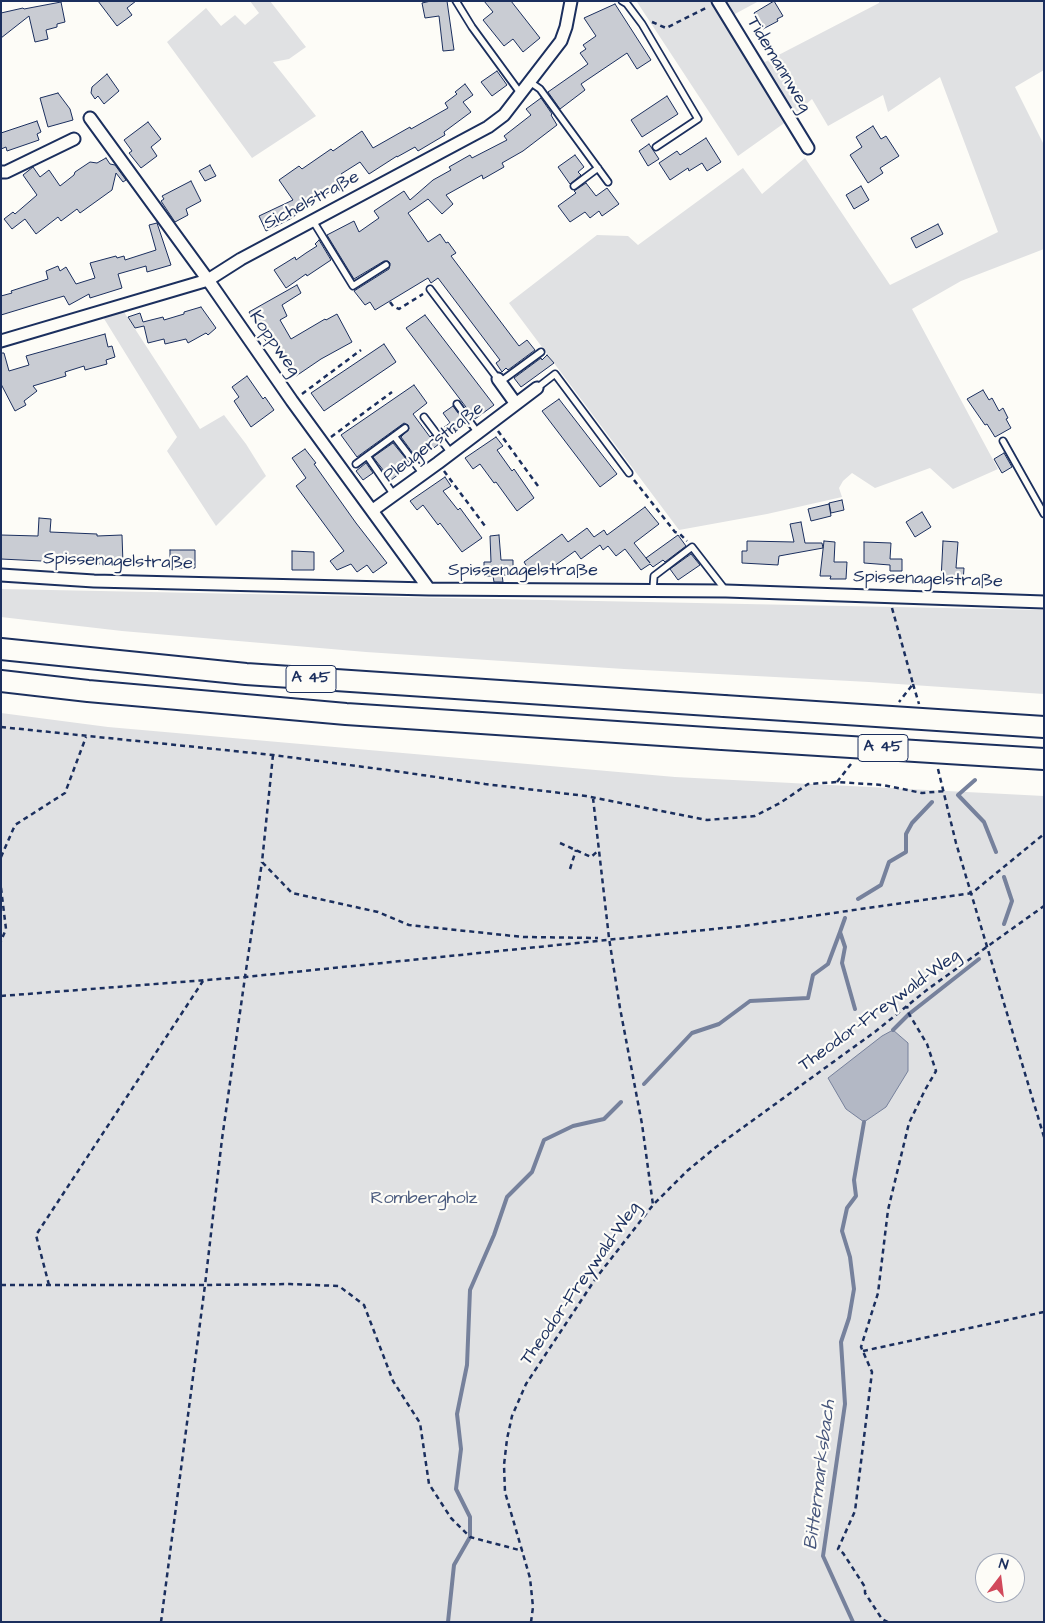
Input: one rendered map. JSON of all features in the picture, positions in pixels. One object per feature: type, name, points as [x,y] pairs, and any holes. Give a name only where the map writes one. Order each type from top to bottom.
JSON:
[{"type":"highway","name":"A 45","points":[[1,649],[255,675],[1044,727]]},
{"type":"highway","name":"A 45","points":[[1,681],[116,694],[346,714],[1044,759]]},
{"type":"street","name":"Sichelstraße","points":[[1,341],[208,280],[241,259],[488,127],[504,115],[561,41],[571,1]]},
{"type":"street","name":"Tidemannweg","points":[[718,2],[808,148]]},
{"type":"street","name":"Koppweg","points":[[90,118],[429,589]]},
{"type":"street","points":[[1,172],[6,172],[74,140]]},
{"type":"street","points":[[499,381],[516,404]]},
{"type":"street","name":"Pleugerstraße","points":[[373,510],[537,388]]},
{"type":"street","name":"Spissenagelstraße","points":[[1,575],[94,581],[429,589],[726,590],[1044,602]]},
{"type":"lane","points":[[456,1],[472,27],[521,94]]},
{"type":"lane","points":[[622,1],[627,4],[634,14],[698,119],[656,146]]},
{"type":"lane","points":[[530,82],[540,89],[608,182]]},
{"type":"lane","points":[[574,186],[598,168]]},
{"type":"lane","points":[[313,221],[353,286],[386,265]]},
{"type":"lane","points":[[430,289],[499,381],[541,352]]},
{"type":"lane","name":"Pleugerstraße","points":[[537,388],[555,374],[629,473]]},
{"type":"lane","points":[[457,404],[478,433]]},
{"type":"lane","points":[[424,417],[451,453]]},
{"type":"lane","points":[[356,464],[405,428]]},
{"type":"lane","points":[[394,436],[422,474]]},
{"type":"lane","points":[[1003,441],[1044,514]]},
{"type":"lane","points":[[367,456],[394,494]]},
{"type":"lane","points":[[653,589],[654,576],[692,546],[726,590]]},
{"type":"path","points":[[634,14],[666,28],[718,2]]},
{"type":"path","points":[[390,302],[392,306],[399,309],[430,289]]},
{"type":"path","points":[[292,401],[361,350]]},
{"type":"path","points":[[323,442],[392,392]]},
{"type":"path","points":[[491,423],[538,486]]},
{"type":"path","points":[[438,463],[485,526]]},
{"type":"path","points":[[629,473],[675,532],[680,534],[692,546]]},
{"type":"path","points":[[888,596],[921,710]]},
{"type":"path","points":[[896,706],[913,684]]},
{"type":"path","points":[[1,727],[273,755],[593,798],[707,820],[755,816],[780,803],[808,784],[837,782],[883,784],[922,793],[945,791]]},
{"type":"path","points":[[1,857],[15,826],[65,792],[86,737]]},
{"type":"path","points":[[161,1622],[222,1139],[262,862],[273,755]]},
{"type":"path","points":[[837,782],[854,760]]},
{"type":"path","points":[[937,764],[956,843],[1044,1137]]},
{"type":"path","points":[[593,798],[609,938],[642,1124],[653,1205]]},
{"type":"path","points":[[1,996],[203,981],[609,938],[743,926],[972,893],[1044,834]]},
{"type":"path","points":[[560,843],[591,857],[598,850]]},
{"type":"path","points":[[570,869],[576,850]]},
{"type":"path","points":[[262,862],[292,893],[378,912],[410,925],[523,937],[609,938]]},
{"type":"path","points":[[1,888],[6,929],[1,941]]},
{"type":"path","name":"Theodor-Freywald-Weg","points":[[531,1622],[533,1607],[530,1578],[505,1492],[504,1466],[512,1416],[526,1384],[596,1278],[653,1205],[687,1171],[716,1146],[876,1031],[907,1006],[1044,906]]},
{"type":"path","points":[[49,1285],[36,1235],[203,981]]},
{"type":"path","points":[[888,1622],[882,1619],[864,1593],[865,1587],[843,1553],[838,1549],[855,1511],[872,1372],[861,1347],[878,1293],[888,1210],[909,1123],[936,1072],[927,1044],[909,1014],[907,1006]]},
{"type":"path","points":[[1,1285],[290,1284],[338,1286],[364,1305],[393,1381],[420,1423],[429,1484],[450,1518],[470,1537],[523,1550]]},
{"type":"path","points":[[863,1351],[1044,1312]]},
{"type":"green space","points":[[250,1],[270,1],[306,47],[289,59],[273,62],[316,116],[252,158],[167,42],[206,8],[221,26],[235,15],[245,25],[259,13]]},
{"type":"green space","points":[[638,1],[759,1],[733,15],[765,62],[879,3],[879,1],[1044,1],[1044,70],[1015,87],[1044,145],[1044,249],[961,281],[912,309],[998,469],[953,489],[930,468],[875,488],[852,473],[843,481],[839,488],[842,497],[767,514],[679,530],[509,303],[597,235],[628,236],[638,245],[743,168],[762,194],[805,158],[890,285],[998,232],[940,77],[888,112],[883,95],[828,126],[812,99],[790,119],[738,156]]},
{"type":"green space","points":[[124,312],[200,429],[224,415],[246,444],[266,476],[216,526],[167,451],[177,437],[103,317]]},
{"type":"green space","points":[[1,589],[1044,610],[1044,694],[366,652],[122,631],[1,617]]},
{"type":"green space","name":"Rombergholz","points":[[1,713],[108,727],[675,777],[1044,796],[1044,1622],[1,1622]]},
{"type":"shaded area","points":[[893,1030],[908,1043],[908,1071],[886,1107],[864,1122],[846,1109],[828,1078],[882,1036]]},
{"type":"building","points":[[98,1],[136,1],[127,8],[132,15],[117,26]]},
{"type":"building","points":[[447,1],[454,50],[443,51],[439,16],[425,18],[422,3]]},
{"type":"building","points":[[484,1],[511,1],[540,38],[523,52],[513,39],[504,46],[483,20],[493,12]]},
{"type":"building","points":[[774,1],[783,16],[763,29],[754,13]]},
{"type":"building","points":[[61,2],[65,22],[57,24],[57,27],[46,30],[48,39],[35,42],[29,16],[1,38],[1,13]]},
{"type":"building","points":[[615,4],[651,60],[637,69],[627,53],[581,84],[585,90],[560,109],[548,92],[588,64],[580,53],[586,49],[583,45],[596,36],[584,18]]},
{"type":"building","points":[[497,71],[507,85],[492,96],[481,82]]},
{"type":"building","points":[[107,74],[119,91],[104,104],[98,96],[95,99],[91,93],[92,87]]},
{"type":"building","points":[[465,84],[473,95],[463,102],[471,112],[444,132],[445,135],[418,151],[415,147],[397,156],[369,174],[360,162],[341,174],[348,184],[338,190],[336,187],[290,219],[266,231],[259,216],[293,200],[279,180],[299,166],[302,169],[331,149],[333,151],[362,131],[373,148],[410,127],[411,129],[448,108],[445,103],[457,94],[455,92]]},
{"type":"building","points":[[58,93],[70,109],[73,120],[48,127],[40,98]]},
{"type":"building","points":[[667,96],[678,114],[642,137],[631,120]]},
{"type":"building","points":[[541,98],[557,125],[523,151],[502,163],[504,167],[483,179],[482,175],[446,195],[453,204],[442,214],[428,199],[408,213],[428,242],[440,234],[446,243],[448,242],[456,253],[451,256],[519,346],[527,340],[535,350],[508,370],[506,368],[502,372],[496,363],[500,360],[438,278],[431,283],[428,278],[375,310],[370,302],[365,305],[354,291],[389,269],[390,263],[384,261],[354,279],[327,235],[354,221],[359,232],[379,218],[374,211],[404,191],[410,200],[433,180],[451,170],[449,167],[470,155],[472,158],[507,140],[504,136],[531,115],[526,109]]},
{"type":"building","points":[[37,121],[41,132],[37,134],[39,140],[7,151],[6,147],[1,149],[1,133]]},
{"type":"building","points":[[148,122],[161,139],[151,147],[157,156],[141,168],[129,153],[132,151],[124,140]]},
{"type":"building","points":[[873,126],[881,139],[886,136],[899,156],[880,168],[883,173],[868,183],[850,155],[862,147],[856,137]]},
{"type":"building","points":[[706,138],[721,162],[707,171],[702,163],[689,171],[688,168],[670,180],[659,163],[677,151],[680,155]]},
{"type":"building","points":[[649,144],[659,159],[648,166],[639,151]]},
{"type":"building","points":[[575,155],[584,167],[578,172],[581,175],[570,184],[558,167]]},
{"type":"building","points":[[106,158],[110,164],[115,165],[126,180],[123,182],[116,173],[112,190],[80,213],[77,209],[61,221],[58,217],[36,234],[25,219],[12,229],[4,219],[13,212],[15,214],[37,195],[23,175],[33,167],[40,177],[49,170],[60,186],[74,175],[75,172],[90,162],[97,163]]},
{"type":"building","points":[[210,165],[216,176],[205,181],[199,171]]},
{"type":"building","points":[[191,181],[201,201],[186,209],[188,215],[175,222],[161,201],[164,199],[162,196]]},
{"type":"building","points":[[586,183],[596,196],[607,188],[619,204],[602,216],[599,211],[590,218],[585,212],[570,222],[558,206]]},
{"type":"building","points":[[861,186],[869,200],[854,209],[846,195]]},
{"type":"building","points":[[157,223],[171,265],[147,272],[146,266],[118,274],[122,288],[90,298],[89,294],[69,305],[64,296],[1,315],[1,296],[48,279],[46,271],[58,266],[60,271],[66,267],[76,284],[95,278],[90,263],[116,256],[117,258],[124,256],[125,260],[156,250],[149,225]]},
{"type":"building","points":[[938,224],[943,234],[916,248],[911,238]]},
{"type":"building","points":[[319,240],[331,260],[286,288],[274,270],[295,257],[296,260],[317,246],[315,244]]},
{"type":"building","points":[[297,285],[301,293],[282,305],[287,316],[280,320],[291,339],[337,314],[352,342],[321,359],[296,376],[273,340],[267,343],[249,312]]},
{"type":"building","points":[[201,307],[216,328],[208,335],[206,333],[188,343],[186,339],[165,344],[164,339],[148,343],[144,326],[135,328],[128,317],[140,313],[143,322],[163,317],[164,320]]},
{"type":"building","points":[[425,315],[494,405],[475,419],[406,328]]},
{"type":"building","points":[[105,334],[108,347],[112,346],[115,357],[106,360],[107,364],[85,370],[84,366],[65,372],[66,376],[33,386],[37,391],[24,401],[26,405],[15,411],[1,384],[1,353],[4,353],[9,371],[29,365],[26,356]]},
{"type":"building","points":[[384,344],[396,362],[324,411],[311,393]]},
{"type":"building","points":[[547,355],[554,363],[521,387],[514,378]]},
{"type":"building","points":[[247,376],[263,399],[265,397],[274,410],[251,427],[234,401],[239,397],[232,387]]},
{"type":"building","points":[[414,385],[427,403],[413,414],[430,437],[432,435],[439,444],[418,460],[401,437],[409,429],[408,425],[404,423],[357,457],[341,435]]},
{"type":"building","points":[[983,390],[989,400],[992,398],[999,411],[1003,408],[1011,428],[995,437],[967,399]]},
{"type":"building","points":[[559,399],[617,474],[600,487],[542,411]]},
{"type":"building","points":[[453,406],[466,424],[456,431],[443,413]]},
{"type":"building","points":[[450,423],[456,432],[446,439],[440,430]]},
{"type":"building","points":[[496,437],[503,446],[497,450],[512,471],[514,469],[534,498],[517,511],[480,464],[473,469],[465,458]]},
{"type":"building","points":[[393,443],[411,465],[391,480],[373,457]]},
{"type":"building","points":[[305,449],[356,523],[387,563],[373,573],[367,565],[357,572],[351,564],[337,570],[330,561],[344,551],[296,486],[306,478],[292,458]]},
{"type":"building","points":[[1004,453],[1012,467],[1002,473],[994,459]]},
{"type":"building","points":[[366,463],[373,473],[363,480],[356,471]]},
{"type":"building","points":[[445,477],[451,486],[443,491],[458,510],[460,508],[482,538],[462,552],[440,523],[438,525],[423,505],[417,510],[410,501]]},
{"type":"building","points":[[842,500],[844,510],[831,513],[829,503]]},
{"type":"building","points":[[829,504],[831,516],[811,521],[808,509]]},
{"type":"building","points":[[645,507],[659,524],[634,543],[646,558],[678,535],[686,546],[665,562],[663,560],[653,567],[650,564],[641,570],[625,549],[616,556],[608,546],[603,550],[600,545],[581,559],[575,551],[546,572],[543,568],[538,571],[536,569],[531,573],[524,562],[562,534],[568,542],[587,528],[594,537],[604,530],[607,535]]},
{"type":"building","points":[[922,512],[931,527],[915,537],[906,522]]},
{"type":"building","points":[[39,518],[51,519],[50,532],[97,534],[97,536],[122,535],[123,564],[1,559],[1,535],[38,536]]},
{"type":"building","points":[[801,522],[805,543],[822,543],[823,548],[779,556],[778,565],[742,563],[742,551],[747,551],[747,541],[794,542],[790,524]]},
{"type":"building","points":[[499,535],[501,560],[513,560],[513,575],[502,575],[503,582],[494,582],[493,576],[484,576],[484,562],[491,562],[490,536]]},
{"type":"building","points":[[824,541],[835,542],[834,562],[847,562],[846,579],[830,579],[831,576],[820,576]]},
{"type":"building","points":[[943,541],[958,542],[956,568],[964,568],[963,582],[941,580]]},
{"type":"building","points":[[864,542],[891,543],[890,559],[902,559],[902,571],[890,571],[890,565],[864,563]]},
{"type":"building","points":[[170,550],[195,550],[195,568],[170,568]]},
{"type":"building","points":[[292,551],[314,552],[314,570],[292,570]]},
{"type":"building","points":[[691,554],[700,565],[678,580],[670,569]]},
{"type":"waterway","points":[[975,780],[958,795],[984,822],[996,852]]},
{"type":"waterway","name":"Bittermarksbach","points":[[858,899],[881,885],[889,862],[906,852],[906,834],[912,823],[932,802]]},
{"type":"waterway","points":[[1004,877],[1012,901],[1004,924]]},
{"type":"waterway","name":"Bittermarksbach","points":[[845,918],[840,932],[845,947],[842,963],[855,1009]]},
{"type":"waterway","points":[[644,1084],[692,1033],[719,1024],[750,1001],[808,998],[813,975],[828,964],[840,932]]},
{"type":"waterway","points":[[893,1030],[909,1014],[979,959]]},
{"type":"waterway","points":[[448,1622],[454,1565],[470,1537],[470,1517],[456,1489],[461,1449],[457,1414],[467,1365],[470,1290],[494,1235],[507,1197],[532,1172],[544,1140],[573,1126],[604,1119],[621,1102]]},
{"type":"waterway","name":"Bittermarksbach","points":[[853,1622],[823,1556],[845,1404],[841,1342],[849,1318],[854,1289],[850,1257],[842,1231],[847,1208],[856,1196],[854,1180],[864,1122]]}]
